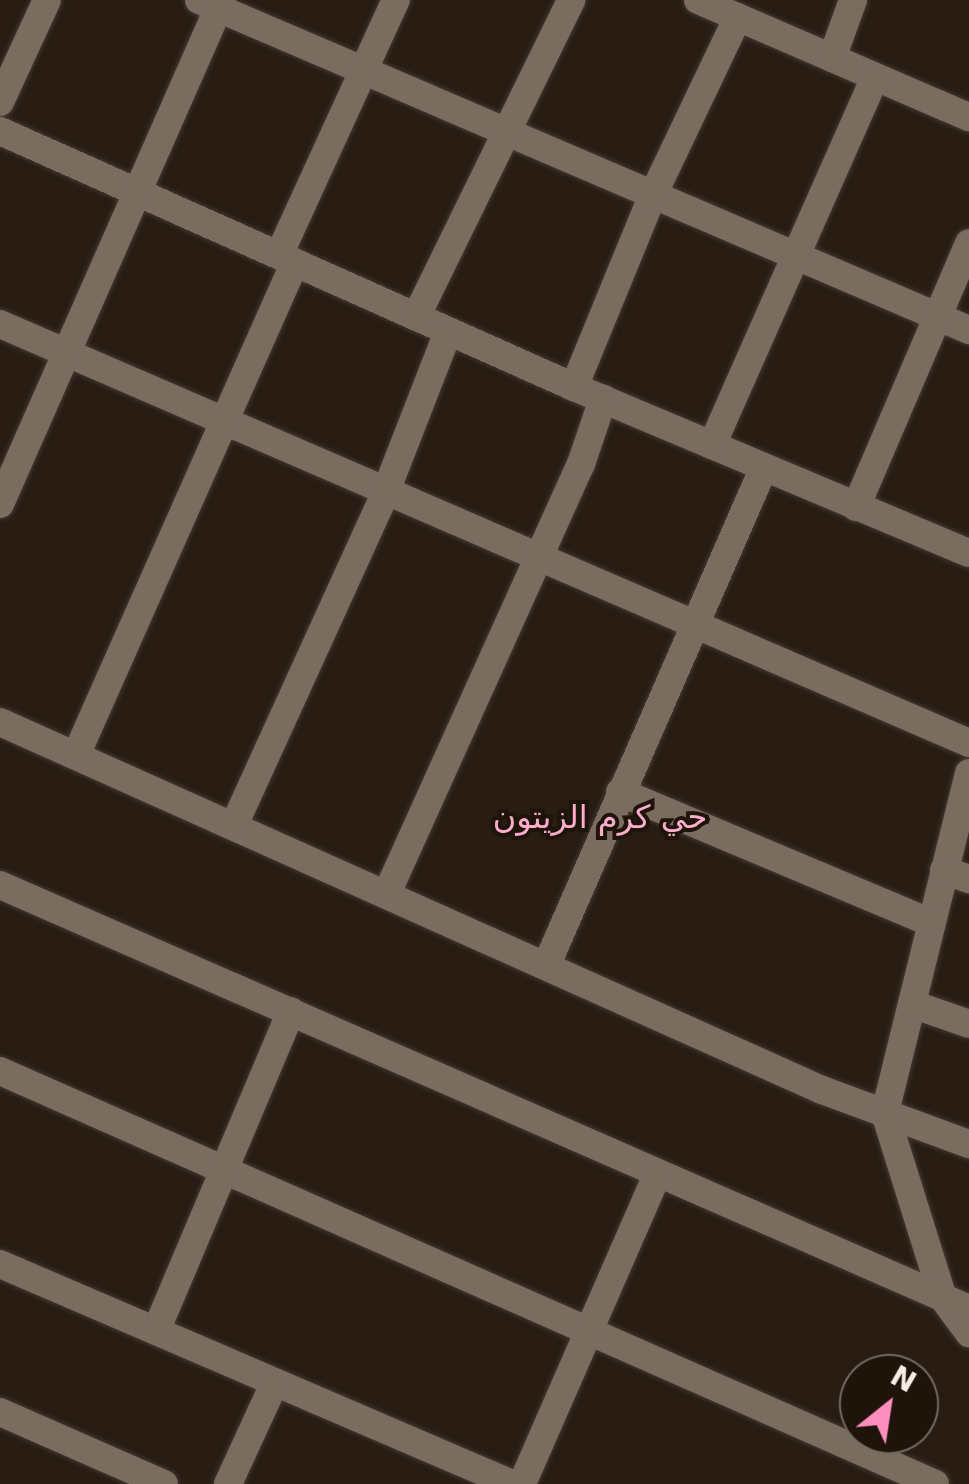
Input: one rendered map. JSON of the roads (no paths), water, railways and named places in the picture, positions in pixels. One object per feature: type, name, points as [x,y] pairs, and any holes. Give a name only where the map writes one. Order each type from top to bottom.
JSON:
[{"type":"street","points":[[0,102],[47,0]]},
{"type":"street","points":[[77,753],[225,422],[287,259],[396,0]]},
{"type":"street","points":[[416,317],[571,0]]},
{"type":"street","points":[[698,0],[969,117]]},
{"type":"street","points":[[832,58],[853,0]]},
{"type":"street","points":[[0,504],[136,194],[213,3],[365,74],[969,330]]},
{"type":"street","points":[[574,387],[652,197],[738,17]]},
{"type":"street","points":[[712,445],[875,77]]},
{"type":"street","points":[[0,131],[574,387],[969,553]]},
{"type":"street","points":[[856,507],[969,243]]},
{"type":"street","points":[[0,324],[969,743]]},
{"type":"street","points":[[235,823],[386,491],[448,332]]},
{"type":"street","points":[[388,892],[539,558],[603,399]]},
{"type":"street","points":[[547,964],[691,626],[764,467]]},
{"type":"street","points":[[0,722],[885,1113],[969,1144]]},
{"type":"street","points":[[969,773],[957,874],[932,922],[885,1113],[969,1333]]},
{"type":"street","points":[[620,792],[932,922]]},
{"type":"street","points":[[0,884],[956,1303]]},
{"type":"street","points":[[912,1004],[969,1024]]},
{"type":"street","points":[[156,1331],[291,1011]]},
{"type":"street","points":[[0,1071],[935,1484]]},
{"type":"street","points":[[522,1484],[658,1172]]},
{"type":"street","points":[[0,1264],[275,1382],[455,1473],[512,1484]]},
{"type":"street","points":[[228,1484],[275,1382]]},
{"type":"street","points":[[0,1412],[164,1484]]},
{"type":"district","name":"حي كرم الزيتون","points":[[600,817]]}]
